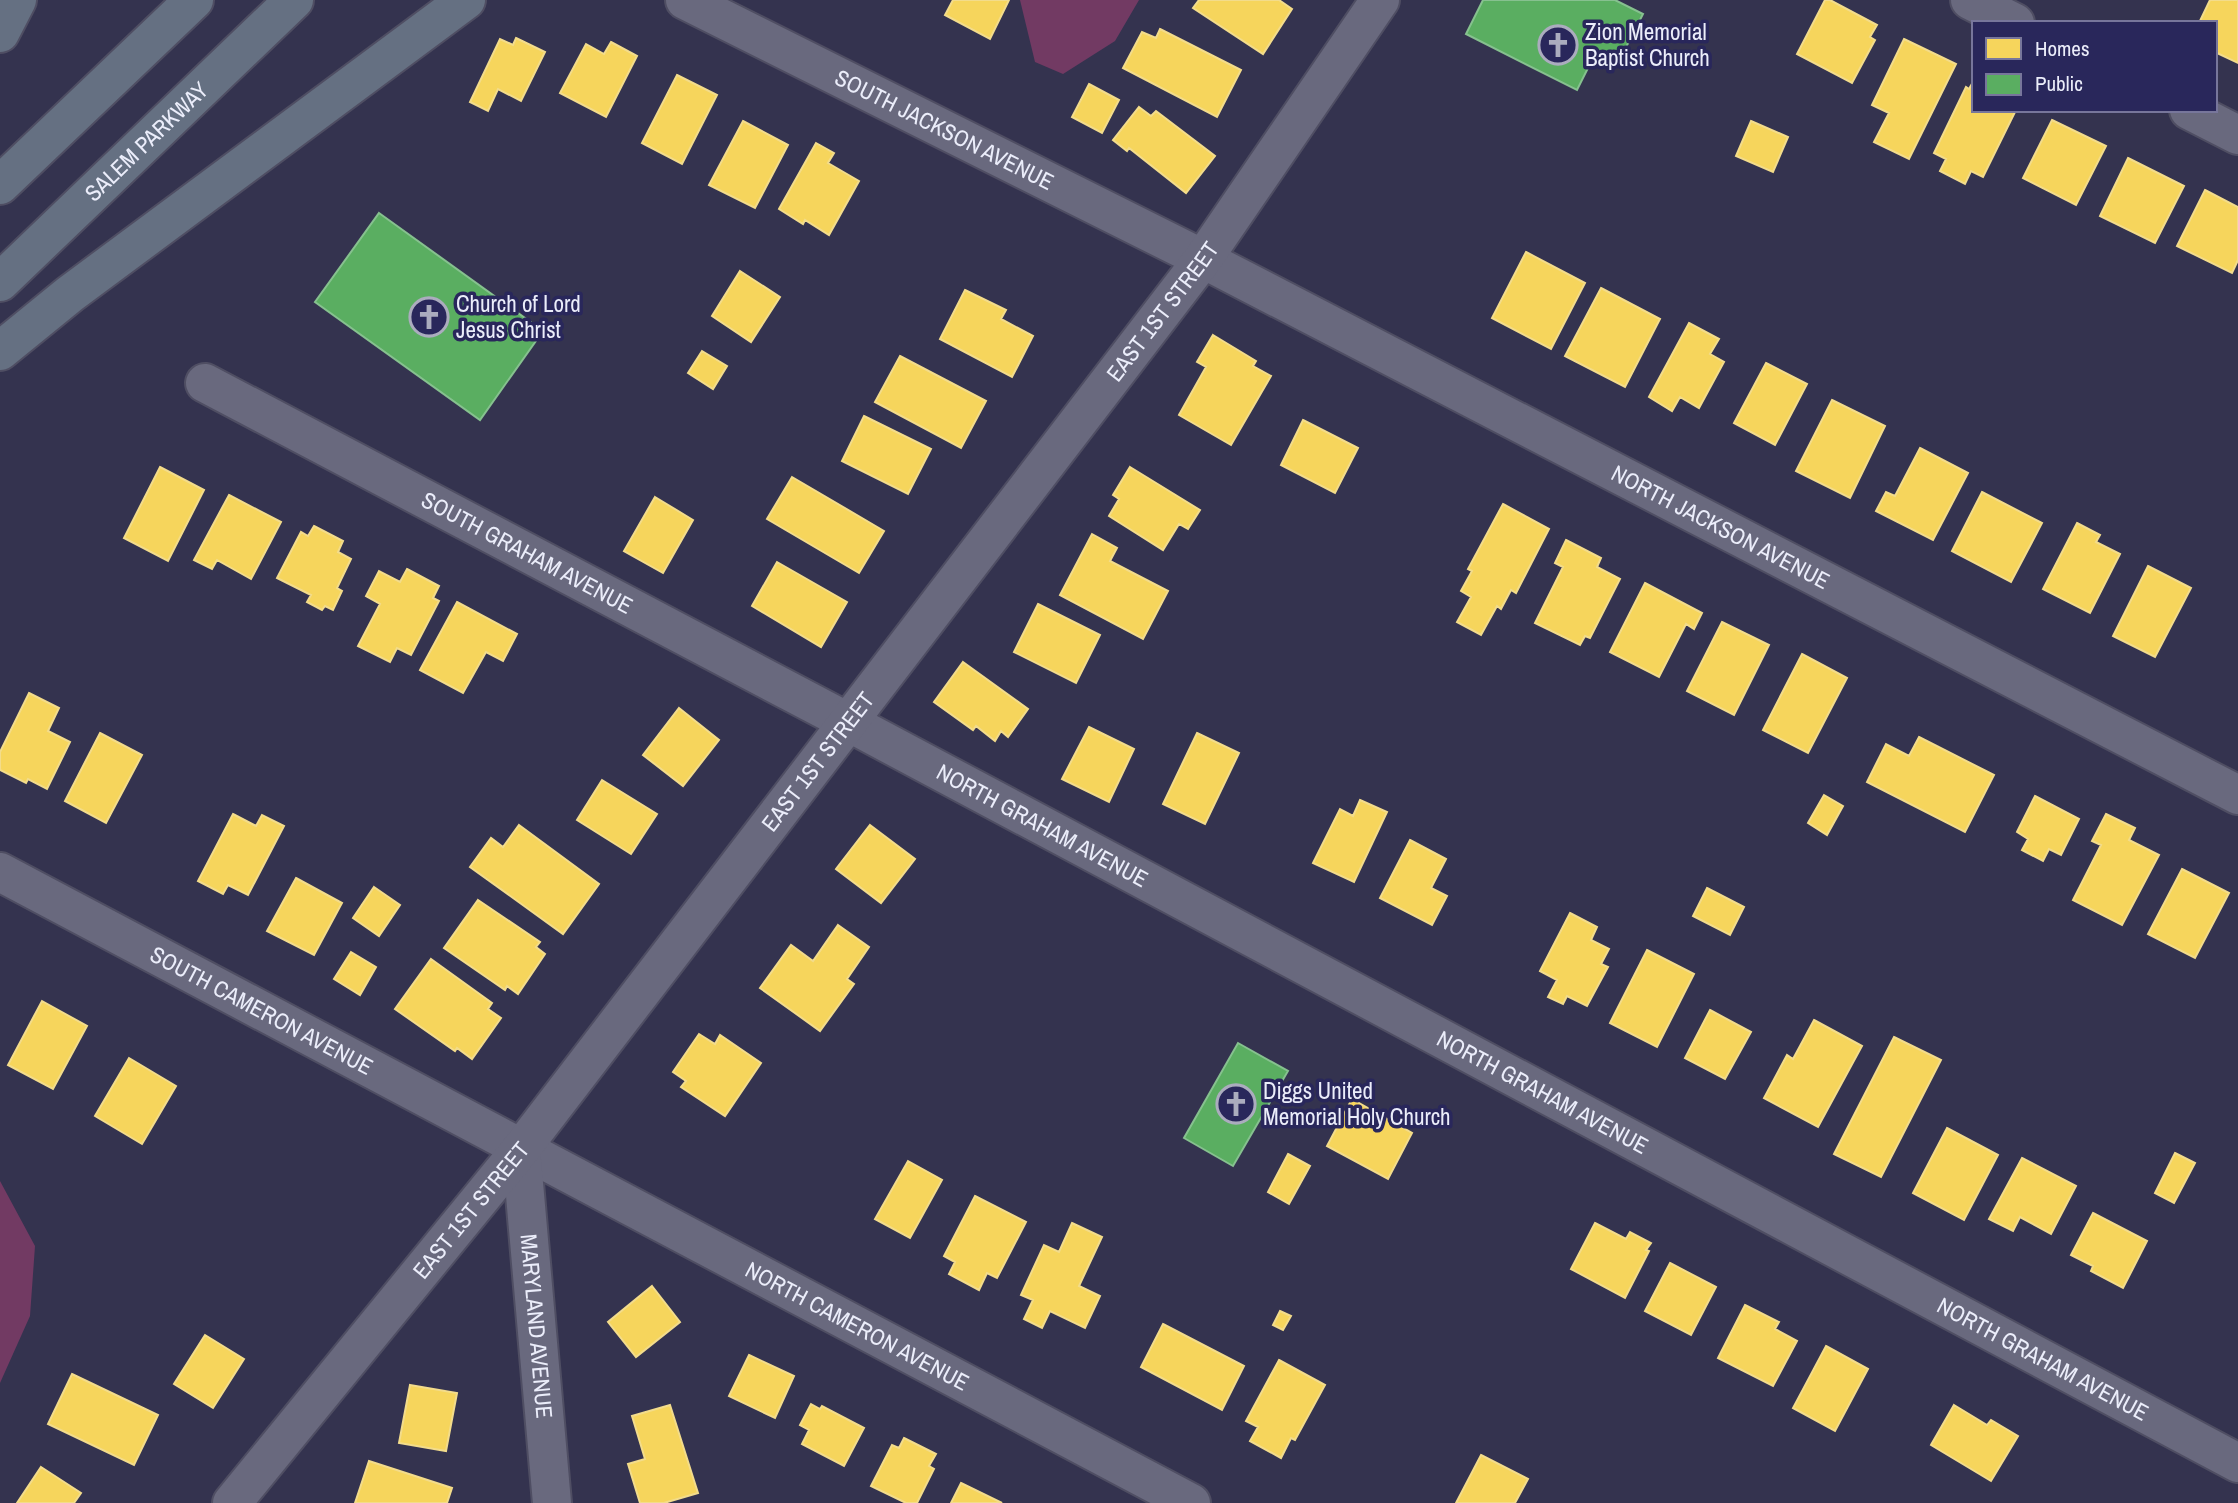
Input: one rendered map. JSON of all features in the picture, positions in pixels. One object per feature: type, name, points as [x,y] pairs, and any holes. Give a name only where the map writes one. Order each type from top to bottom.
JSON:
[{"type":"highway","points":[[0,33],[18,0]]},
{"type":"highway","points":[[0,185],[194,0]]},
{"type":"highway","name":"SALEM PARKWAY","points":[[0,282],[294,0]]},
{"type":"highway","points":[[0,351],[70,293],[466,0]]},
{"type":"street","name":"SOUTH JACKSON AVENUE","points":[[685,0],[1203,259]]},
{"type":"street","name":"EAST 1ST STREET","points":[[232,1503],[521,1149],[1203,259],[1380,0]]},
{"type":"street","points":[[1970,0],[2011,21]]},
{"type":"street","points":[[2193,112],[2238,135]]},
{"type":"street","name":"NORTH JACKSON AVENUE","points":[[1203,259],[2238,795]]},
{"type":"street","name":"SOUTH GRAHAM AVENUE","points":[[205,383],[848,722]]},
{"type":"street","name":"NORTH GRAHAM AVENUE","points":[[848,722],[2238,1463]]},
{"type":"street","name":"SOUTH CAMERON AVENUE","points":[[0,872],[521,1149]]},
{"type":"street","name":"MARYLAND AVENUE","points":[[521,1149],[552,1503]]},
{"type":"street","name":"NORTH CAMERON AVENUE","points":[[521,1149],[1191,1503]]},
{"type":"shaded area","points":[[1020,0],[1139,0],[1115,41],[1063,74],[1035,62]]},
{"type":"shaded area","points":[[0,1181],[35,1246],[30,1316],[0,1383]]},
{"type":"building: Homes","points":[[953,0],[1009,0],[990,39],[945,15]]},
{"type":"building: Homes","points":[[1199,0],[1279,0],[1292,9],[1263,54],[1193,8]]},
{"type":"building: Homes","points":[[1825,0],[1830,0],[1877,25],[1870,37],[1875,40],[1852,83],[1797,54]]},
{"type":"building: Homes","points":[[2210,0],[2238,0],[2238,63],[2217,53],[2217,21],[2200,21]]},
{"type":"building: Homes","points":[[1160,29],[1241,70],[1217,117],[1123,68],[1142,32],[1156,38]]},
{"type":"building: Homes","points":[[516,38],[545,52],[521,101],[498,89],[488,111],[470,102],[500,39],[513,45]]},
{"type":"building: Homes","points":[[1904,39],[1956,64],[1909,159],[1874,142],[1889,113],[1872,105]]},
{"type":"building: Homes","points":[[611,42],[637,56],[606,117],[560,93],[586,44],[604,54]]},
{"type":"building: Homes","points":[[677,75],[717,95],[682,164],[642,143]]},
{"type":"building: Homes","points":[[1089,84],[1119,100],[1102,133],[1072,117]]},
{"type":"building: Homes","points":[[1972,84],[1972,112],[2015,112],[1983,177],[1971,171],[1965,184],[1940,171],[1946,159],[1934,153],[1966,87],[1969,89]]},
{"type":"building: Homes","points":[[1139,107],[1151,116],[1156,111],[1215,156],[1186,193],[1129,148],[1127,151],[1113,140]]},
{"type":"building: Homes","points":[[2052,120],[2106,146],[2076,205],[2023,178]]},
{"type":"building: Homes","points":[[743,121],[788,145],[755,208],[709,185]]},
{"type":"building: Homes","points":[[1751,121],[1788,137],[1773,172],[1736,156]]},
{"type":"building: Homes","points":[[816,143],[834,153],[828,163],[859,181],[829,235],[805,220],[803,224],[779,209]]},
{"type":"building: Homes","points":[[2128,158],[2184,186],[2155,243],[2100,216]]},
{"type":"building: Homes","points":[[2205,190],[2238,207],[2238,260],[2232,273],[2177,246]]},
{"type":"building: Homes","points":[[1526,252],[1585,283],[1551,349],[1492,318]]},
{"type":"building: Homes","points":[[740,271],[780,297],[751,342],[712,316]]},
{"type":"building: Homes","points":[[1601,288],[1660,319],[1625,387],[1565,356]]},
{"type":"building: Homes","points":[[965,290],[1006,310],[1001,319],[1033,336],[1012,377],[940,339]]},
{"type":"building: Homes","points":[[1689,323],[1719,339],[1710,354],[1724,362],[1699,408],[1680,397],[1672,411],[1649,397]]},
{"type":"building: Homes","points":[[1213,335],[1256,361],[1253,366],[1271,376],[1231,445],[1179,415],[1206,367],[1197,362]]},
{"type":"building: Homes","points":[[702,351],[727,366],[713,389],[688,373]]},
{"type":"building: Homes","points":[[900,356],[986,401],[961,448],[875,402]]},
{"type":"building: Homes","points":[[1766,363],[1807,384],[1775,445],[1734,423]]},
{"type":"building: Homes","points":[[1832,400],[1885,426],[1850,498],[1796,471]]},
{"type":"building: Homes","points":[[864,416],[931,449],[908,494],[842,461]]},
{"type":"building: Homes","points":[[1303,420],[1358,448],[1335,493],[1281,465]]},
{"type":"building: Homes","points":[[1920,448],[1968,473],[1933,540],[1876,511],[1886,492],[1895,496]]},
{"type":"building: Homes","points":[[160,467],[204,490],[168,561],[124,538]]},
{"type":"building: Homes","points":[[1130,467],[1200,510],[1188,529],[1179,524],[1163,550],[1109,516],[1119,499],[1113,495]]},
{"type":"building: Homes","points":[[792,477],[884,531],[859,573],[767,519]]},
{"type":"building: Homes","points":[[1982,492],[2042,523],[2011,582],[1952,551]]},
{"type":"building: Homes","points":[[229,495],[281,522],[251,579],[217,560],[212,569],[194,560]]},
{"type":"building: Homes","points":[[655,497],[693,520],[663,573],[624,551]]},
{"type":"building: Homes","points":[[1503,504],[1549,529],[1516,593],[1511,590],[1501,609],[1497,606],[1481,635],[1457,622],[1471,597],[1461,591],[1472,571],[1468,569]]},
{"type":"building: Homes","points":[[2077,523],[2100,535],[2096,542],[2120,554],[2090,613],[2043,589]]},
{"type":"building: Homes","points":[[314,526],[343,541],[338,552],[351,559],[337,588],[342,591],[333,610],[325,606],[322,610],[307,602],[311,595],[277,578],[301,532],[308,536]]},
{"type":"building: Homes","points":[[1092,534],[1117,548],[1110,561],[1168,591],[1143,639],[1060,595]]},
{"type":"building: Homes","points":[[1566,540],[1601,558],[1597,567],[1620,579],[1590,638],[1585,636],[1580,645],[1535,623],[1563,567],[1555,563]]},
{"type":"building: Homes","points":[[777,562],[847,602],[821,647],[752,606]]},
{"type":"building: Homes","points":[[2148,566],[2191,588],[2155,657],[2113,636]]},
{"type":"building: Homes","points":[[407,569],[439,586],[433,598],[439,601],[411,655],[397,648],[390,662],[358,646],[380,604],[366,596],[379,571],[400,582]]},
{"type":"building: Homes","points":[[1645,583],[1702,613],[1694,629],[1686,624],[1659,677],[1610,652]]},
{"type":"building: Homes","points":[[457,602],[517,634],[503,661],[486,652],[463,693],[420,670]]},
{"type":"building: Homes","points":[[1038,604],[1100,635],[1076,683],[1014,652]]},
{"type":"building: Homes","points":[[1722,622],[1769,645],[1734,715],[1687,691]]},
{"type":"building: Homes","points":[[1802,654],[1847,678],[1808,753],[1763,730]]},
{"type":"building: Homes","points":[[963,662],[1028,709],[1008,737],[1001,731],[995,741],[976,726],[973,730],[934,702]]},
{"type":"building: Homes","points":[[29,693],[59,708],[48,731],[70,742],[47,789],[28,779],[26,783],[0,770],[0,752]]},
{"type":"building: Homes","points":[[679,708],[719,740],[683,786],[643,755]]},
{"type":"building: Homes","points":[[1089,727],[1134,749],[1109,802],[1062,779]]},
{"type":"building: Homes","points":[[100,733],[142,755],[106,823],[65,801]]},
{"type":"building: Homes","points":[[1197,733],[1239,753],[1205,824],[1163,804]]},
{"type":"building: Homes","points":[[1919,737],[1994,775],[1965,832],[1867,782],[1886,744],[1909,756]]},
{"type":"building: Homes","points":[[602,780],[657,814],[631,854],[577,820]]},
{"type":"building: Homes","points":[[1824,795],[1843,806],[1827,835],[1808,823]]},
{"type":"building: Homes","points":[[2035,796],[2079,819],[2061,855],[2049,849],[2043,861],[2022,850],[2028,839],[2017,832]]},
{"type":"building: Homes","points":[[1360,800],[1387,812],[1354,882],[1313,863],[1340,809],[1353,816]]},
{"type":"building: Homes","points":[[233,814],[256,826],[262,815],[284,826],[248,895],[228,885],[223,894],[198,881]]},
{"type":"building: Homes","points":[[2106,814],[2135,828],[2129,840],[2159,855],[2122,925],[2073,900],[2101,845],[2092,841]]},
{"type":"building: Homes","points":[[519,825],[599,884],[563,934],[470,867],[491,838],[503,847]]},
{"type":"building: Homes","points":[[870,825],[915,859],[881,903],[836,869]]},
{"type":"building: Homes","points":[[1410,840],[1446,859],[1431,888],[1447,896],[1432,925],[1380,898]]},
{"type":"building: Homes","points":[[2182,869],[2229,893],[2195,958],[2148,934]]},
{"type":"building: Homes","points":[[296,878],[342,903],[314,955],[267,931]]},
{"type":"building: Homes","points":[[374,887],[400,905],[379,936],[353,918]]},
{"type":"building: Homes","points":[[1707,888],[1744,907],[1730,935],[1693,916]]},
{"type":"building: Homes","points":[[478,900],[540,942],[536,947],[545,954],[518,994],[507,986],[505,990],[444,948]]},
{"type":"building: Homes","points":[[1570,913],[1597,927],[1591,940],[1609,949],[1601,964],[1608,967],[1587,1006],[1567,996],[1563,1004],[1548,997],[1557,980],[1540,971]]},
{"type":"building: Homes","points":[[838,925],[869,947],[847,979],[854,984],[820,1031],[760,988],[791,945],[813,961]]},
{"type":"building: Homes","points":[[1647,950],[1694,974],[1657,1047],[1610,1023]]},
{"type":"building: Homes","points":[[351,952],[376,967],[360,995],[334,979]]},
{"type":"building: Homes","points":[[431,959],[492,1003],[488,1009],[501,1018],[472,1059],[457,1048],[455,1051],[395,1009]]},
{"type":"building: Homes","points":[[42,1001],[87,1026],[53,1089],[8,1065]]},
{"type":"building: Homes","points":[[1710,1010],[1751,1032],[1725,1079],[1685,1058]]},
{"type":"building: Homes","points":[[1814,1020],[1862,1046],[1818,1127],[1764,1098],[1787,1055],[1793,1059]]},
{"type":"building: Homes","points":[[699,1034],[715,1044],[720,1035],[761,1063],[725,1116],[681,1087],[686,1081],[673,1072]]},
{"type":"building: Homes","points":[[1894,1037],[1941,1060],[1881,1177],[1834,1154]]},
{"type":"building: Homes","points":[[129,1058],[176,1086],[142,1144],[95,1116]]},
{"type":"building: Homes","points":[[1352,1099],[1412,1133],[1388,1179],[1327,1146]]},
{"type":"building: Homes","points":[[1947,1128],[1998,1155],[1964,1220],[1913,1193]]},
{"type":"building: Homes","points":[[2175,1153],[2195,1163],[2174,1203],[2155,1193]]},
{"type":"building: Homes","points":[[1288,1154],[1310,1166],[1289,1204],[1268,1192]]},
{"type":"building: Homes","points":[[2022,1158],[2076,1186],[2051,1234],[2020,1217],[2013,1231],[1989,1219]]},
{"type":"building: Homes","points":[[908,1161],[942,1180],[910,1238],[875,1219]]},
{"type":"building: Homes","points":[[975,1196],[1026,1222],[997,1278],[987,1273],[979,1290],[949,1274],[955,1262],[944,1256]]},
{"type":"building: Homes","points":[[2093,1213],[2147,1241],[2123,1288],[2091,1271],[2093,1266],[2071,1255]]},
{"type":"building: Homes","points":[[1072,1223],[1102,1237],[1079,1286],[1100,1296],[1085,1328],[1050,1311],[1042,1328],[1024,1319],[1033,1300],[1021,1295],[1044,1245],[1059,1252]]},
{"type":"building: Homes","points":[[1595,1223],[1626,1239],[1630,1232],[1651,1243],[1625,1298],[1571,1269]]},
{"type":"building: Homes","points":[[1670,1263],[1716,1287],[1691,1335],[1645,1311]]},
{"type":"building: Homes","points":[[652,1286],[680,1322],[636,1357],[608,1322]]},
{"type":"building: Homes","points":[[1745,1305],[1779,1322],[1775,1329],[1797,1341],[1773,1386],[1718,1358]]},
{"type":"building: Homes","points":[[1280,1311],[1291,1316],[1283,1330],[1273,1325]]},
{"type":"building: Homes","points":[[1163,1324],[1244,1366],[1222,1410],[1141,1367]]},
{"type":"building: Homes","points":[[205,1335],[244,1359],[213,1408],[174,1384]]},
{"type":"building: Homes","points":[[1826,1346],[1868,1369],[1835,1431],[1793,1408]]},
{"type":"building: Homes","points":[[749,1355],[794,1376],[775,1418],[729,1396]]},
{"type":"building: Homes","points":[[1279,1360],[1325,1385],[1295,1440],[1291,1438],[1281,1458],[1250,1441],[1258,1427],[1246,1421]]},
{"type":"building: Homes","points":[[72,1374],[158,1415],[134,1465],[48,1424]]},
{"type":"building: Homes","points":[[410,1385],[457,1393],[446,1451],[399,1443]]},
{"type":"building: Homes","points":[[811,1404],[820,1409],[822,1406],[864,1428],[844,1466],[802,1444],[809,1430],[800,1425]]},
{"type":"building: Homes","points":[[670,1405],[698,1493],[664,1503],[640,1503],[628,1464],[645,1459],[632,1416]]},
{"type":"building: Homes","points":[[1954,1405],[1987,1425],[1991,1420],[2018,1436],[1991,1481],[1931,1445]]},
{"type":"building: Homes","points":[[904,1438],[936,1454],[929,1466],[934,1469],[917,1503],[906,1503],[871,1486],[892,1445],[899,1448]]},
{"type":"building: Homes","points":[[1481,1455],[1528,1479],[1515,1503],[1456,1503]]},
{"type":"building: Homes","points":[[369,1461],[452,1488],[447,1503],[355,1503]]},
{"type":"building: Homes","points":[[41,1467],[81,1493],[74,1503],[17,1503]]},
{"type":"building: Homes","points":[[961,1483],[1002,1503],[951,1503]]},
{"type":"building: Public","name":"Zion Memorial Baptist Church","points":[[1483,0],[1615,0],[1643,14],[1616,67],[1594,56],[1577,90],[1466,34]]},
{"type":"building: Public","name":"Church of Lord Jesus Christ","points":[[379,213],[543,331],[480,420],[315,302]]},
{"type":"building: Public","name":"Diggs United Memorial Holy Church","points":[[1238,1043],[1288,1071],[1233,1166],[1184,1138]]},
{"type":"place","name":"Zion Memorial Baptist Church","points":[[1558,45]]},
{"type":"place","name":"Church of Lord Jesus Christ","points":[[429,317]]},
{"type":"place","name":"Diggs United Memorial Holy Church","points":[[1236,1104]]}]
